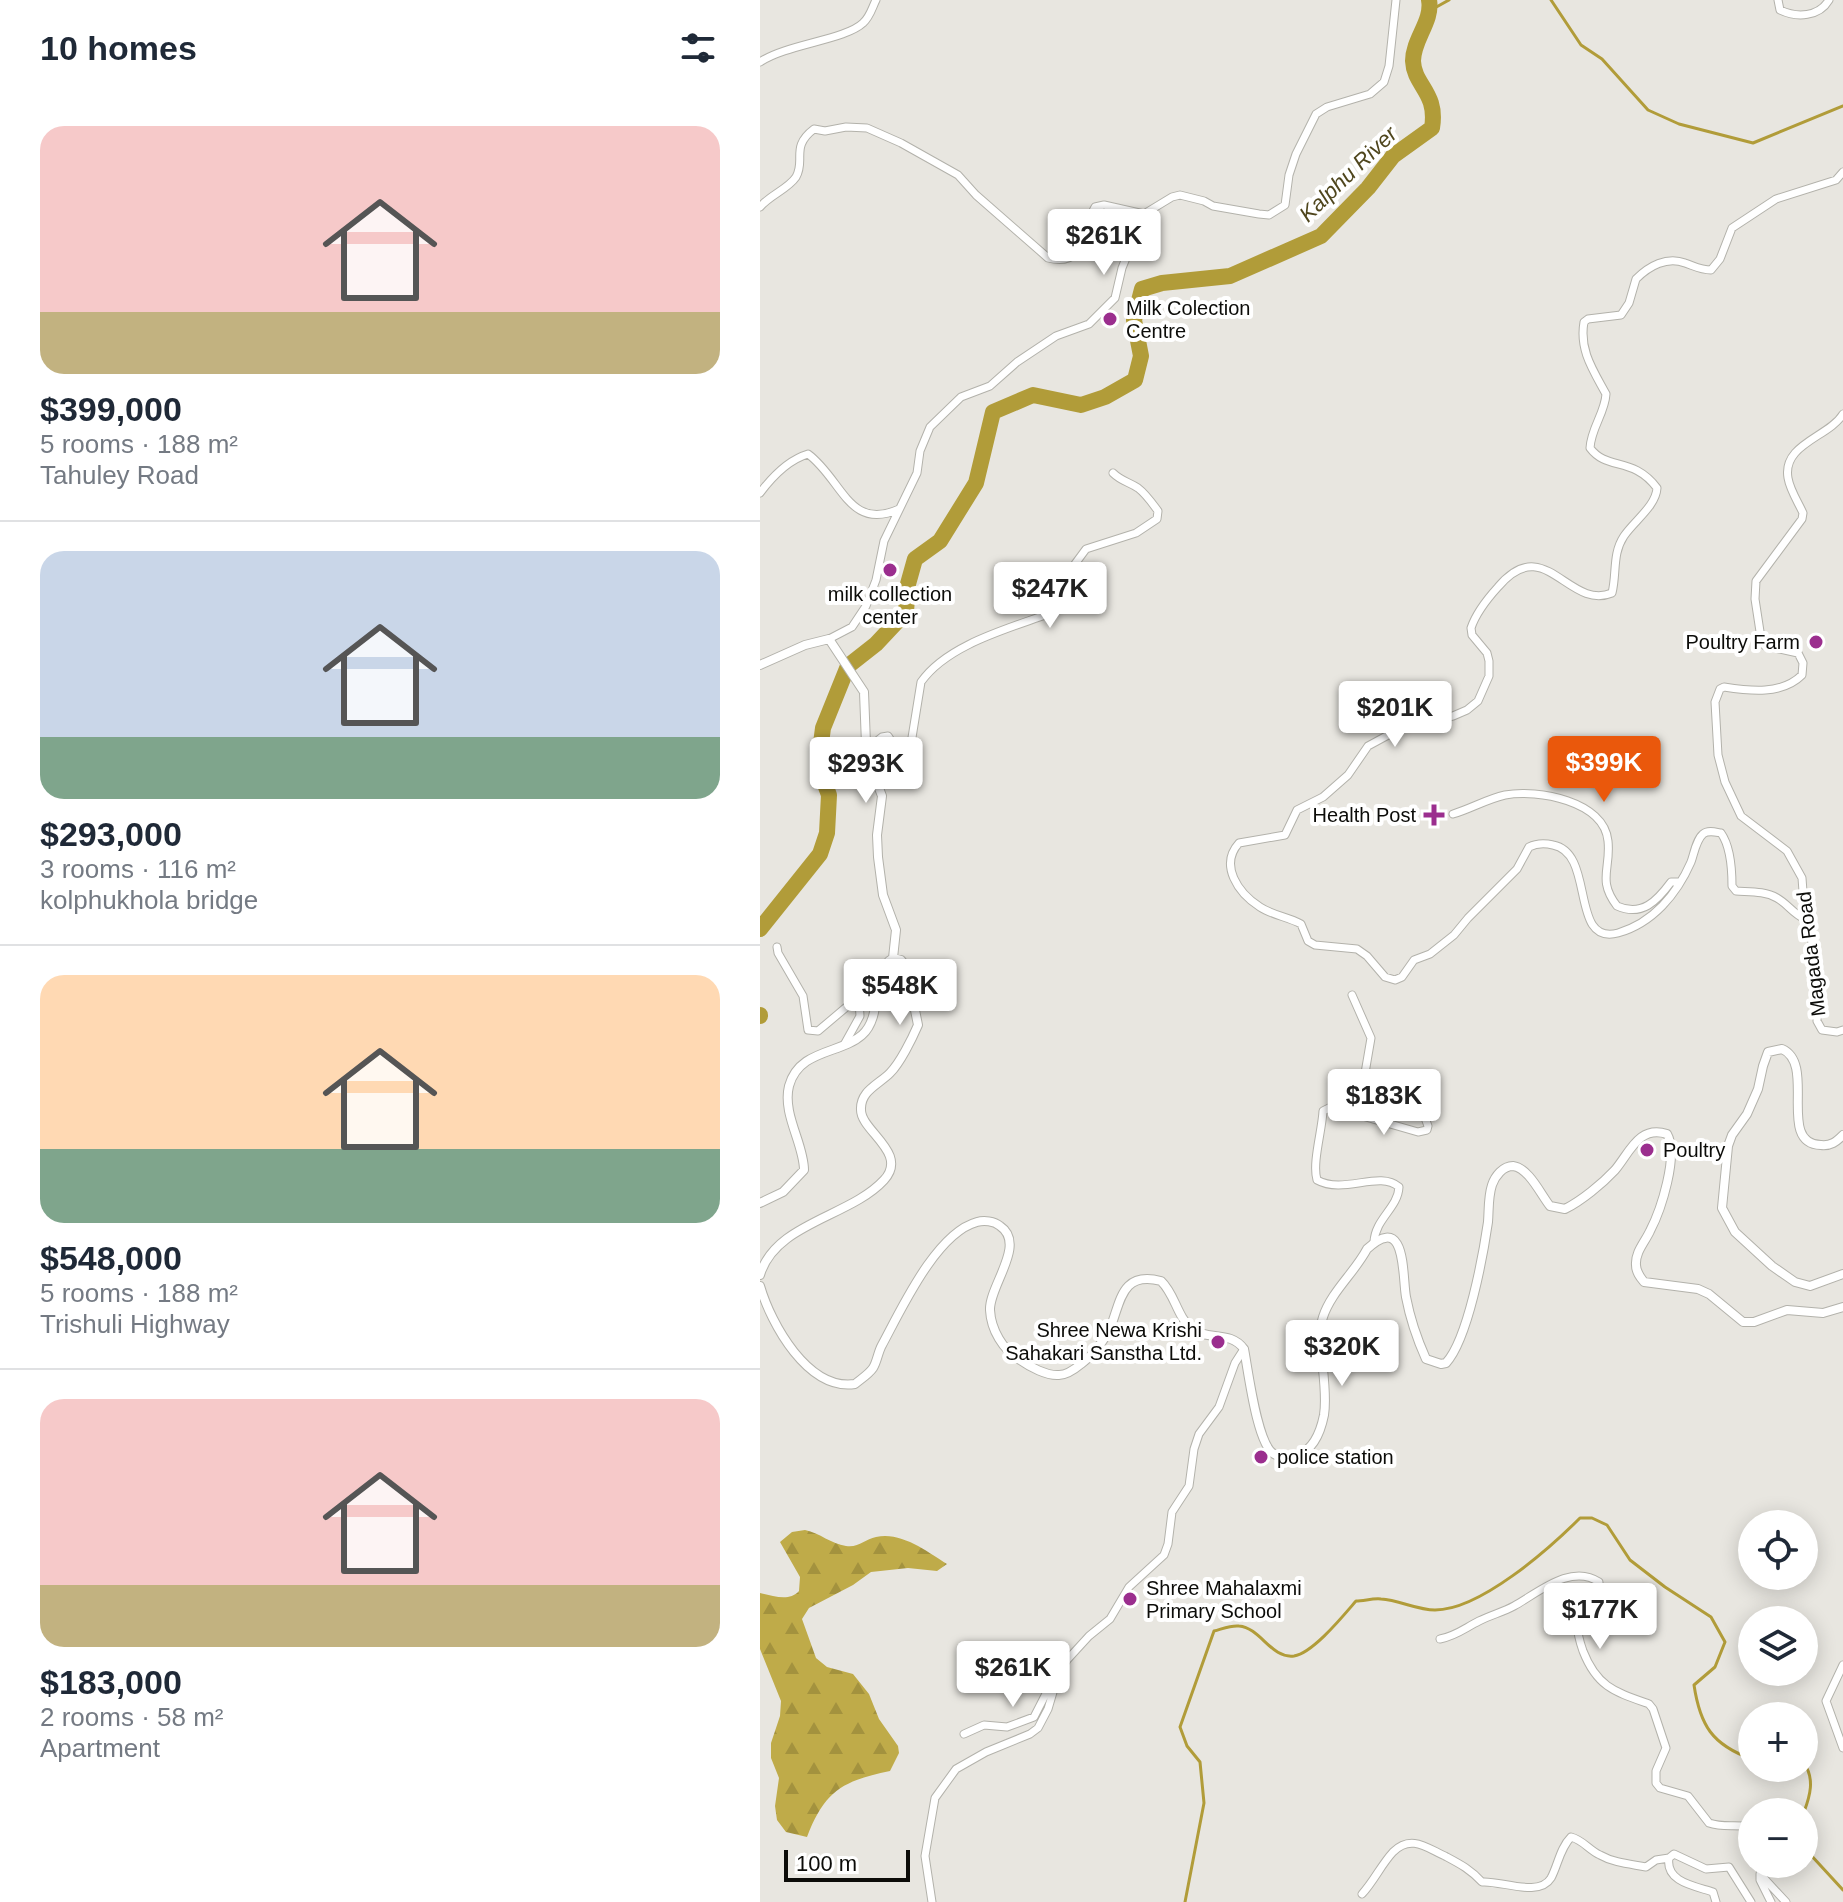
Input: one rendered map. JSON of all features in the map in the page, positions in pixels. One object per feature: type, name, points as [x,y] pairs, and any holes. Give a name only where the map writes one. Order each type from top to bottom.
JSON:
[{"type":"street","points":[[760,62],[777,53],[856,28],[869,17],[876,0]]},
{"type":"street","points":[[760,665],[852,627],[866,606],[876,580],[884,541],[917,473],[925,435],[961,397],[990,386],[1017,362],[1047,342],[1089,324],[1115,298],[1122,268],[1144,214],[1180,195],[1213,206],[1269,215],[1285,205],[1289,175],[1296,154],[1316,114],[1327,107],[1370,94],[1384,82],[1389,66],[1396,0]]},
{"type":"street","points":[[1778,0],[1780,10],[1805,15],[1826,5],[1829,0]]},
{"type":"street","points":[[760,207],[769,196],[798,174],[799,148],[809,132],[814,129],[825,131],[859,127],[878,132],[958,175],[976,195],[1048,258],[1063,261],[1077,253],[1095,207],[1104,205],[1144,214]]},
{"type":"street","points":[[1805,919],[1792,913],[1779,899],[1769,894],[1736,891],[1732,886],[1731,863],[1721,833],[1707,832],[1701,836],[1669,901],[1622,932],[1604,933],[1595,929],[1589,917],[1582,884],[1569,855],[1559,846],[1532,845],[1514,874],[1454,935],[1430,954],[1414,960],[1402,977],[1395,980],[1385,977],[1357,949],[1315,945],[1308,941],[1301,924],[1260,907],[1233,879],[1229,862],[1239,843],[1285,835],[1297,810],[1323,797],[1348,775],[1368,746],[1403,727],[1441,720],[1467,710],[1478,701],[1489,676],[1489,661],[1487,653],[1472,635],[1471,628],[1493,592],[1512,572],[1520,568],[1546,569],[1587,594],[1601,597],[1612,593],[1614,561],[1622,539],[1651,504],[1657,488],[1639,469],[1602,459],[1590,448],[1606,394],[1585,355],[1584,322],[1621,315],[1629,303],[1636,279],[1660,262],[1679,261],[1711,270],[1720,259],[1732,228],[1750,219],[1767,204],[1836,180],[1843,172]]},
{"type":"street","name":"Magada Road","points":[[1843,414],[1831,428],[1803,445],[1788,465],[1787,476],[1803,513],[1802,519],[1761,571],[1754,591],[1765,646],[1798,653],[1803,663],[1802,675],[1788,685],[1767,690],[1724,687],[1720,689],[1715,702],[1718,755],[1725,782],[1741,816],[1778,842],[1794,861],[1802,878],[1805,919],[1817,966],[1817,1021],[1822,1030],[1843,1030]]},
{"type":"street","points":[[760,493],[769,480],[788,464],[808,454],[860,511],[871,517],[899,509]]},
{"type":"street","points":[[867,749],[888,736],[901,756],[909,756],[921,682],[938,662],[988,636],[1048,614],[1054,610],[1058,595],[1052,582],[1055,574],[1072,568],[1086,549],[1136,533],[1157,519],[1158,511],[1149,500],[1137,488],[1119,480],[1113,473]]},
{"type":"street","points":[[760,1203],[783,1192],[804,1170],[788,1101],[789,1086],[795,1074],[818,1054],[852,1043],[867,1030],[875,1015],[879,984],[886,963],[893,958],[896,930],[883,895],[878,857],[877,835],[882,796],[867,749],[864,692],[829,639]]},
{"type":"street","points":[[1453,814],[1504,795],[1574,802],[1600,821],[1605,831],[1608,847],[1605,888],[1617,906],[1636,911],[1648,907],[1671,882],[1680,882]]},
{"type":"street","points":[[777,947],[803,996],[808,1030],[818,1031],[850,1004],[859,1001],[860,1016],[844,1045]]},
{"type":"street","points":[[760,1275],[766,1259],[794,1232],[820,1222],[869,1192],[889,1172],[889,1154],[861,1116],[860,1109],[864,1095],[890,1072],[918,1025],[906,966],[901,960],[893,958]]},
{"type":"street","points":[[1352,995],[1371,1038],[1365,1073],[1370,1090],[1391,1101],[1422,1110],[1428,1126],[1427,1130],[1418,1132],[1331,1107],[1323,1111],[1314,1171],[1317,1180],[1335,1187],[1387,1181],[1399,1187],[1397,1200],[1383,1215],[1375,1231],[1374,1242]]},
{"type":"street","points":[[1843,1135],[1826,1146],[1807,1141],[1802,1135],[1798,1117],[1798,1072],[1793,1058],[1782,1049],[1768,1052],[1758,1089],[1728,1146],[1722,1208],[1735,1232],[1772,1266],[1795,1282],[1810,1286],[1843,1274]]},
{"type":"street","points":[[760,1286],[783,1336],[811,1371],[832,1384],[855,1384],[874,1367],[881,1347],[935,1255],[967,1226],[976,1222],[992,1222],[1006,1230],[1010,1238],[1009,1255],[992,1295],[991,1318],[1000,1342],[1025,1363],[1059,1375],[1079,1366],[1106,1336],[1125,1287],[1144,1280],[1161,1281],[1194,1331],[1224,1336],[1244,1349],[1254,1406],[1266,1446],[1271,1454],[1279,1457],[1298,1455],[1319,1433],[1324,1410],[1326,1383],[1320,1333],[1323,1315],[1374,1242],[1383,1238],[1392,1239],[1398,1244],[1404,1268],[1406,1300],[1422,1350],[1426,1359],[1446,1363],[1458,1345],[1473,1296],[1484,1248],[1492,1184],[1502,1169],[1512,1166],[1520,1169],[1550,1206],[1565,1209],[1614,1170],[1631,1147],[1647,1133],[1660,1132],[1670,1138],[1670,1162],[1652,1229],[1638,1253],[1636,1265],[1644,1282],[1698,1289],[1709,1294],[1743,1322],[1754,1322],[1787,1310],[1823,1313],[1843,1307]]},
{"type":"street","points":[[964,1734],[984,1725],[1007,1727],[1034,1717],[1052,1679],[1079,1645],[1110,1619],[1129,1587],[1164,1555],[1172,1512],[1189,1486],[1199,1434],[1219,1407],[1235,1363],[1244,1349]]},
{"type":"street","points":[[1440,1639],[1457,1635],[1553,1583],[1573,1577],[1592,1577],[1599,1582],[1599,1590],[1579,1611],[1577,1627],[1581,1644],[1593,1673],[1604,1685],[1649,1704],[1653,1709],[1666,1748],[1656,1771],[1656,1783],[1660,1788],[1688,1796],[1709,1823],[1738,1826]]},
{"type":"street","points":[[1843,1665],[1826,1701],[1843,1748]]},
{"type":"street","points":[[932,1902],[925,1856],[935,1798],[956,1769],[1038,1728],[1048,1709],[1059,1672]]},
{"type":"street","points":[[1362,1894],[1395,1851],[1412,1843],[1430,1847],[1455,1859],[1482,1882],[1536,1887],[1550,1879],[1564,1845],[1571,1837],[1579,1839],[1603,1857],[1632,1865],[1646,1867],[1674,1854],[1706,1869],[1729,1867],[1751,1902]]},
{"type":"street","points":[[1669,1858],[1669,1868],[1675,1878],[1713,1892],[1716,1902]]},
{"type":"street","points":[[1760,1878],[1771,1902]]},
{"type":"street","points":[[1764,1878],[1786,1902]]},
{"type":"green space","points":[[805,1530],[846,1546],[855,1546],[876,1537],[895,1537],[914,1544],[947,1564],[937,1571],[908,1568],[871,1572],[809,1608],[802,1619],[816,1658],[827,1667],[853,1674],[869,1694],[879,1719],[898,1746],[899,1753],[890,1771],[848,1784],[829,1798],[807,1837],[786,1832],[777,1820],[775,1806],[779,1778],[771,1758],[771,1743],[780,1716],[781,1701],[760,1649],[760,1593],[786,1597],[799,1591],[800,1577],[780,1542],[792,1532]]},
{"type":"waterway","name":"Kalphu River","points":[[760,929],[820,854],[827,833],[829,795],[820,771],[823,728],[848,666],[876,644],[906,612],[908,584],[915,559],[940,541],[976,483],[993,412],[1033,395],[1081,405],[1105,397],[1135,380],[1141,356],[1134,320],[1142,289],[1162,283],[1230,276],[1321,236],[1368,188],[1393,156],[1432,128],[1432,106],[1414,70],[1413,61],[1428,15],[1429,0]]},
{"type":"waterway","points":[[1431,10],[1449,0]]},
{"type":"waterway","points":[[1551,0],[1581,45],[1602,59],[1648,110],[1679,124],[1753,143],[1843,106]]},
{"type":"waterway","points":[[1185,1902],[1204,1803],[1200,1762],[1187,1746],[1180,1727],[1214,1631],[1233,1626],[1247,1628],[1279,1653],[1294,1656],[1319,1641],[1356,1601],[1388,1600],[1428,1610],[1453,1607],[1472,1600],[1513,1576],[1580,1518],[1592,1518],[1607,1525],[1630,1560],[1711,1617],[1725,1642],[1715,1667],[1694,1685],[1700,1711],[1710,1732],[1738,1753]]},
{"type":"waterway","points":[[1809,1798],[1810,1782]]},
{"type":"waterway","points":[[1818,1863],[1843,1890]]},
{"type":"place","name":"Milk Colection Centre","points":[[1110,319]]},
{"type":"place","name":"milk collection center","points":[[890,570]]},
{"type":"place","name":"Poultry Farm","points":[[1816,642]]},
{"type":"place","name":"Health Post","points":[[1434,815]]},
{"type":"place","name":"Poultry","points":[[1647,1150]]},
{"type":"place","name":"Shree Newa Krishi Sahakari Sanstha Ltd.","points":[[1218,1342]]},
{"type":"place","name":"police station","points":[[1261,1457]]},
{"type":"place","name":"Shree Mahalaxmi Primary School","points":[[1130,1599]]}]
